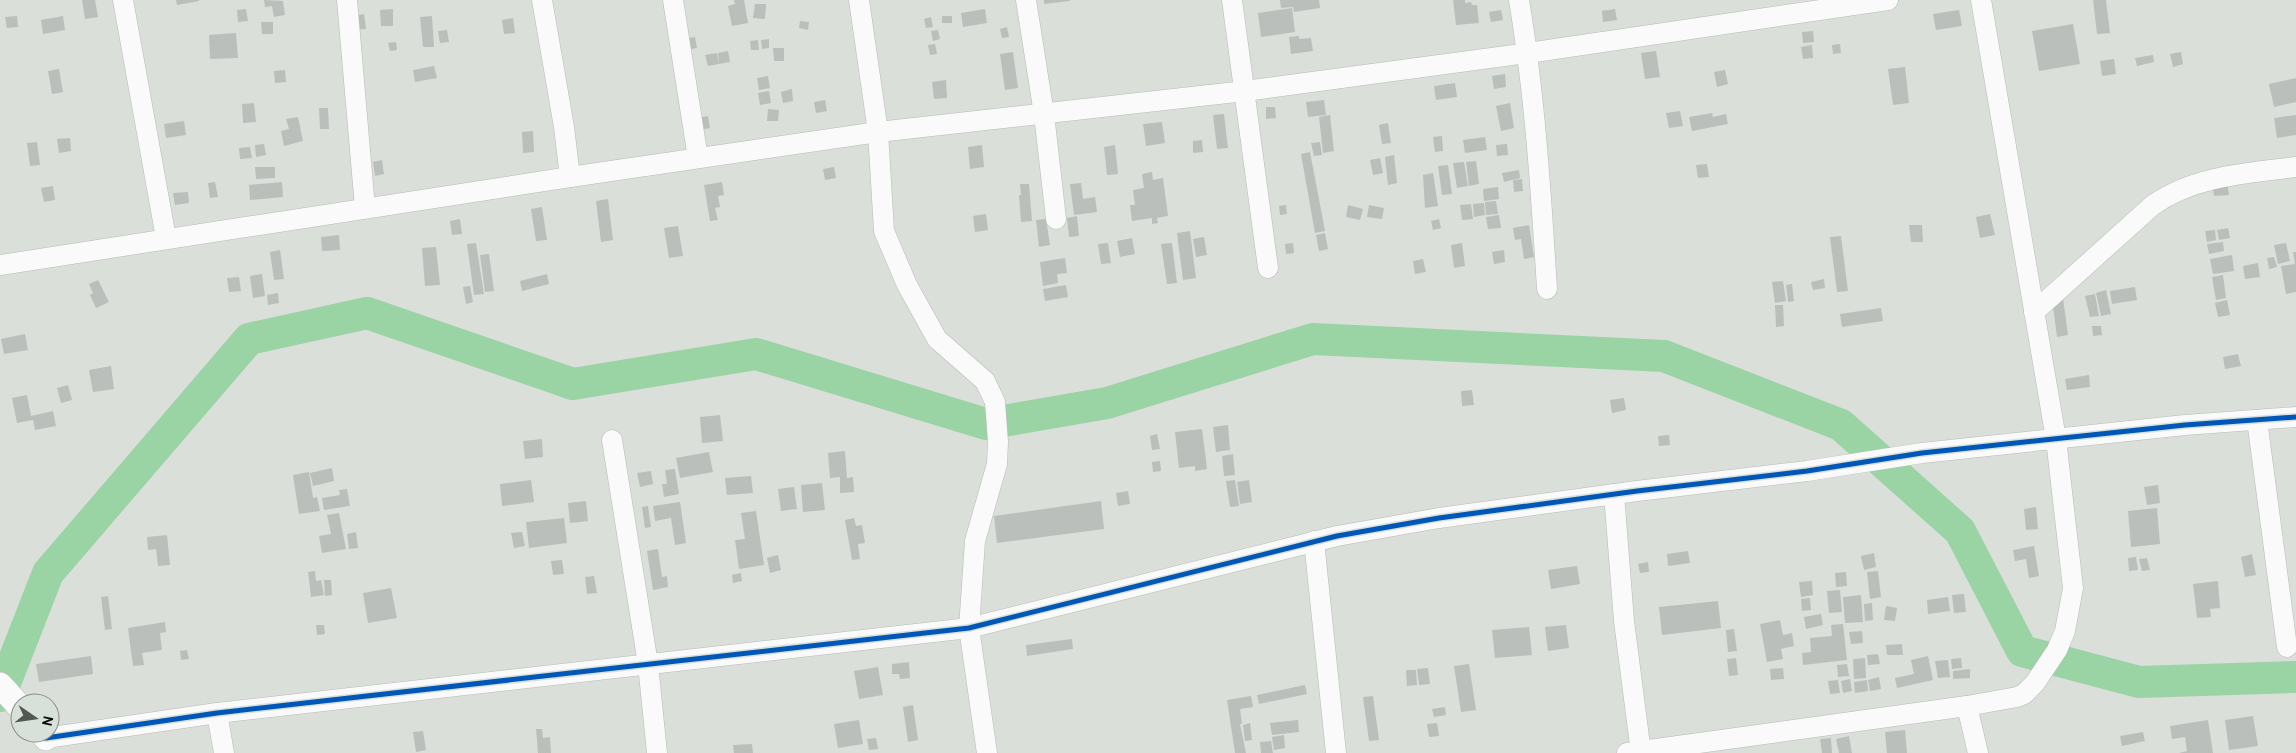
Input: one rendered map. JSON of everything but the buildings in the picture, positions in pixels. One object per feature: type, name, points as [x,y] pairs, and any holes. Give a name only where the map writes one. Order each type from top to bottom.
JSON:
[{"type":"street","points":[[123,0],[166,238]]},
{"type":"street","points":[[347,0],[366,208]]},
{"type":"street","points":[[542,0],[564,127],[570,176]]},
{"type":"street","points":[[673,0],[698,158]]},
{"type":"street","points":[[859,0],[878,132],[884,231],[907,285],[937,339],[985,381],[995,402],[998,442],[997,464],[975,541],[969,628],[986,753]]},
{"type":"street","points":[[1026,0],[1044,114],[1056,219]]},
{"type":"street","points":[[1232,0],[1268,268]]},
{"type":"street","points":[[1519,0],[1528,53],[1548,289]]},
{"type":"street","points":[[0,265],[570,176],[878,132],[1245,91],[1528,53],[1779,8],[1888,0]]},
{"type":"street","points":[[1614,494],[1636,752],[1967,706],[2024,694],[2047,666],[2057,650],[2065,631],[2073,588],[2056,438],[1981,0]]},
{"type":"street","points":[[2034,312],[2153,205],[2171,192],[2191,184],[2251,172],[2296,167]]},
{"type":"street","points":[[60,739],[218,713],[969,628],[1314,541],[1439,518],[1614,494],[1808,472],[1922,453],[2185,425],[2296,417]]},
{"type":"street","points":[[2256,420],[2287,647]]},
{"type":"street","points":[[612,440],[648,664],[658,753]]},
{"type":"street","points":[[1314,541],[1336,753]]},
{"type":"street","points":[[0,685],[10,696]]},
{"type":"street","points":[[1967,706],[1978,753]]},
{"type":"street","points":[[218,713],[224,753]]},
{"type":"waterway","points":[[0,696],[48,573],[249,339],[367,313],[573,384],[756,354],[986,424],[1107,403],[1313,339],[1664,356],[1841,425],[1960,531],[2022,651],[2139,682],[2296,677]]},
{"type":"cycle path","points":[[60,736],[217,713],[969,628],[1337,536],[1439,518],[1637,491],[1807,471],[1922,453],[2185,425],[2296,417]]}]
